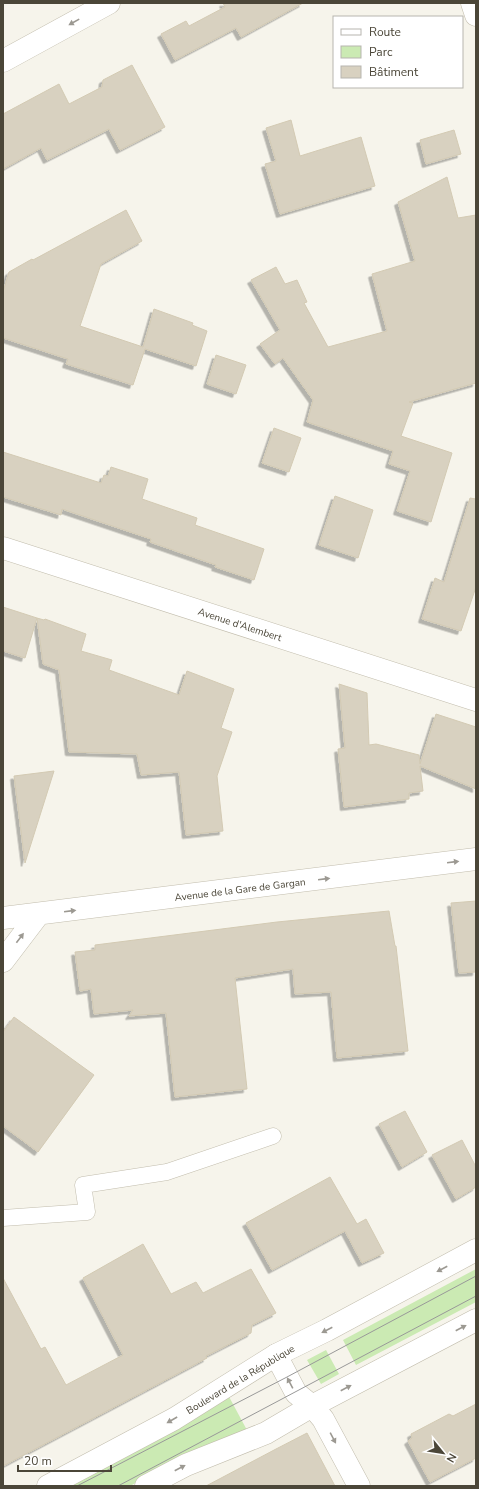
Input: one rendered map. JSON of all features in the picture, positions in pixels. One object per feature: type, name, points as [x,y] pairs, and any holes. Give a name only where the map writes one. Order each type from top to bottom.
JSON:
[{"type":"street","points":[[3,61],[109,3]]},
{"type":"street","points":[[472,3],[476,15]]},
{"type":"street","name":"Avenue d'Alembert","points":[[3,548],[476,700]]},
{"type":"street","name":"Avenue de la Gare de Gargan","points":[[3,918],[38,915],[476,860]]},
{"type":"street","points":[[3,961],[38,915]]},
{"type":"street","name":"Boulevard de la République","points":[[48,1486],[174,1419],[276,1355],[327,1330],[476,1250]]},
{"type":"street","points":[[146,1486],[186,1465],[266,1433],[312,1406],[476,1320]]},
{"type":"street","points":[[276,1355],[296,1393],[312,1406],[323,1419],[359,1486]]},
{"type":"lane","points":[[3,1218],[87,1212],[83,1185],[168,1172],[273,1136]]},
{"type":"green space","points":[[476,1269],[476,1302],[356,1365],[343,1340]]},
{"type":"green space","points":[[326,1350],[339,1374],[321,1384],[307,1360]]},
{"type":"green space","points":[[227,1393],[248,1432],[191,1453],[130,1486],[67,1486]]},
{"type":"building","points":[[223,3],[303,3],[241,37],[236,28],[175,60],[161,34],[186,21],[189,26],[225,7]]},
{"type":"building","points":[[132,65],[165,127],[120,150],[109,129],[47,160],[41,148],[3,169],[3,114],[59,84],[69,104],[102,87],[103,80]]},
{"type":"building","points":[[291,120],[300,156],[361,137],[375,186],[280,214],[265,164],[276,161],[266,128]]},
{"type":"building","points":[[454,130],[461,154],[426,164],[420,140]]},
{"type":"building","points":[[447,177],[458,218],[476,215],[476,383],[409,402],[413,403],[401,436],[452,453],[431,522],[397,511],[410,471],[389,464],[393,451],[307,422],[313,400],[283,358],[275,364],[260,344],[280,330],[251,280],[276,267],[285,284],[297,280],[307,302],[304,303],[328,347],[387,331],[372,274],[415,261],[398,202]]},
{"type":"building","points":[[126,210],[142,241],[101,264],[80,326],[143,347],[154,309],[193,323],[192,325],[207,331],[196,366],[145,349],[133,385],[66,364],[68,359],[3,338],[3,292],[9,272]]},
{"type":"building","points":[[216,355],[246,365],[236,394],[207,384]]},
{"type":"building","points":[[274,428],[301,438],[289,472],[262,463]]},
{"type":"building","points":[[3,452],[101,483],[104,475],[108,476],[111,467],[148,479],[142,499],[197,518],[195,525],[264,549],[254,580],[150,542],[151,539],[62,509],[61,515],[3,497]]},
{"type":"building","points":[[335,496],[373,510],[358,558],[319,545]]},
{"type":"building","points":[[470,498],[476,499],[476,587],[461,631],[422,619],[435,578],[444,582]]},
{"type":"building","points":[[3,607],[37,618],[25,658],[3,651]]},
{"type":"building","points":[[37,618],[45,619],[86,634],[81,651],[112,660],[109,670],[179,695],[187,671],[234,689],[221,728],[232,732],[217,776],[223,831],[186,835],[179,772],[141,775],[137,754],[69,752],[59,670],[43,664]]},
{"type":"building","points":[[339,684],[367,693],[369,745],[376,744],[419,755],[420,764],[436,714],[476,727],[476,789],[420,766],[423,791],[409,793],[409,799],[344,807],[338,749],[345,748]]},
{"type":"building","points":[[54,771],[25,863],[14,776]]},
{"type":"building","points":[[476,901],[476,972],[459,973],[451,903]]},
{"type":"building","points":[[389,911],[396,946],[408,1051],[337,1058],[331,992],[295,994],[293,969],[235,978],[247,1089],[175,1097],[166,1013],[129,1016],[133,1010],[94,1014],[91,989],[80,991],[75,952],[95,950],[95,945],[277,922]]},
{"type":"building","points":[[14,1017],[94,1075],[38,1152],[3,1126],[3,1032]]},
{"type":"building","points":[[405,1111],[427,1152],[402,1167],[379,1124]]},
{"type":"building","points":[[462,1140],[476,1167],[476,1187],[456,1199],[432,1155]]},
{"type":"building","points":[[330,1177],[357,1224],[366,1219],[384,1253],[362,1263],[345,1231],[272,1270],[246,1223]]},
{"type":"building","points":[[143,1244],[171,1294],[196,1282],[203,1293],[251,1269],[276,1313],[252,1325],[251,1333],[206,1356],[207,1358],[3,1466],[3,1278],[41,1349],[45,1347],[66,1385],[123,1355],[83,1278]]},
{"type":"building","points":[[476,1404],[476,1458],[430,1482],[408,1441],[412,1438],[411,1434],[449,1414],[453,1416]]},
{"type":"building","points":[[307,1433],[335,1486],[206,1486],[276,1449]]},
{"type":"tram line","points":[[77,1486],[287,1377],[476,1276]]},
{"type":"tram line","points":[[118,1486],[476,1296]]}]
